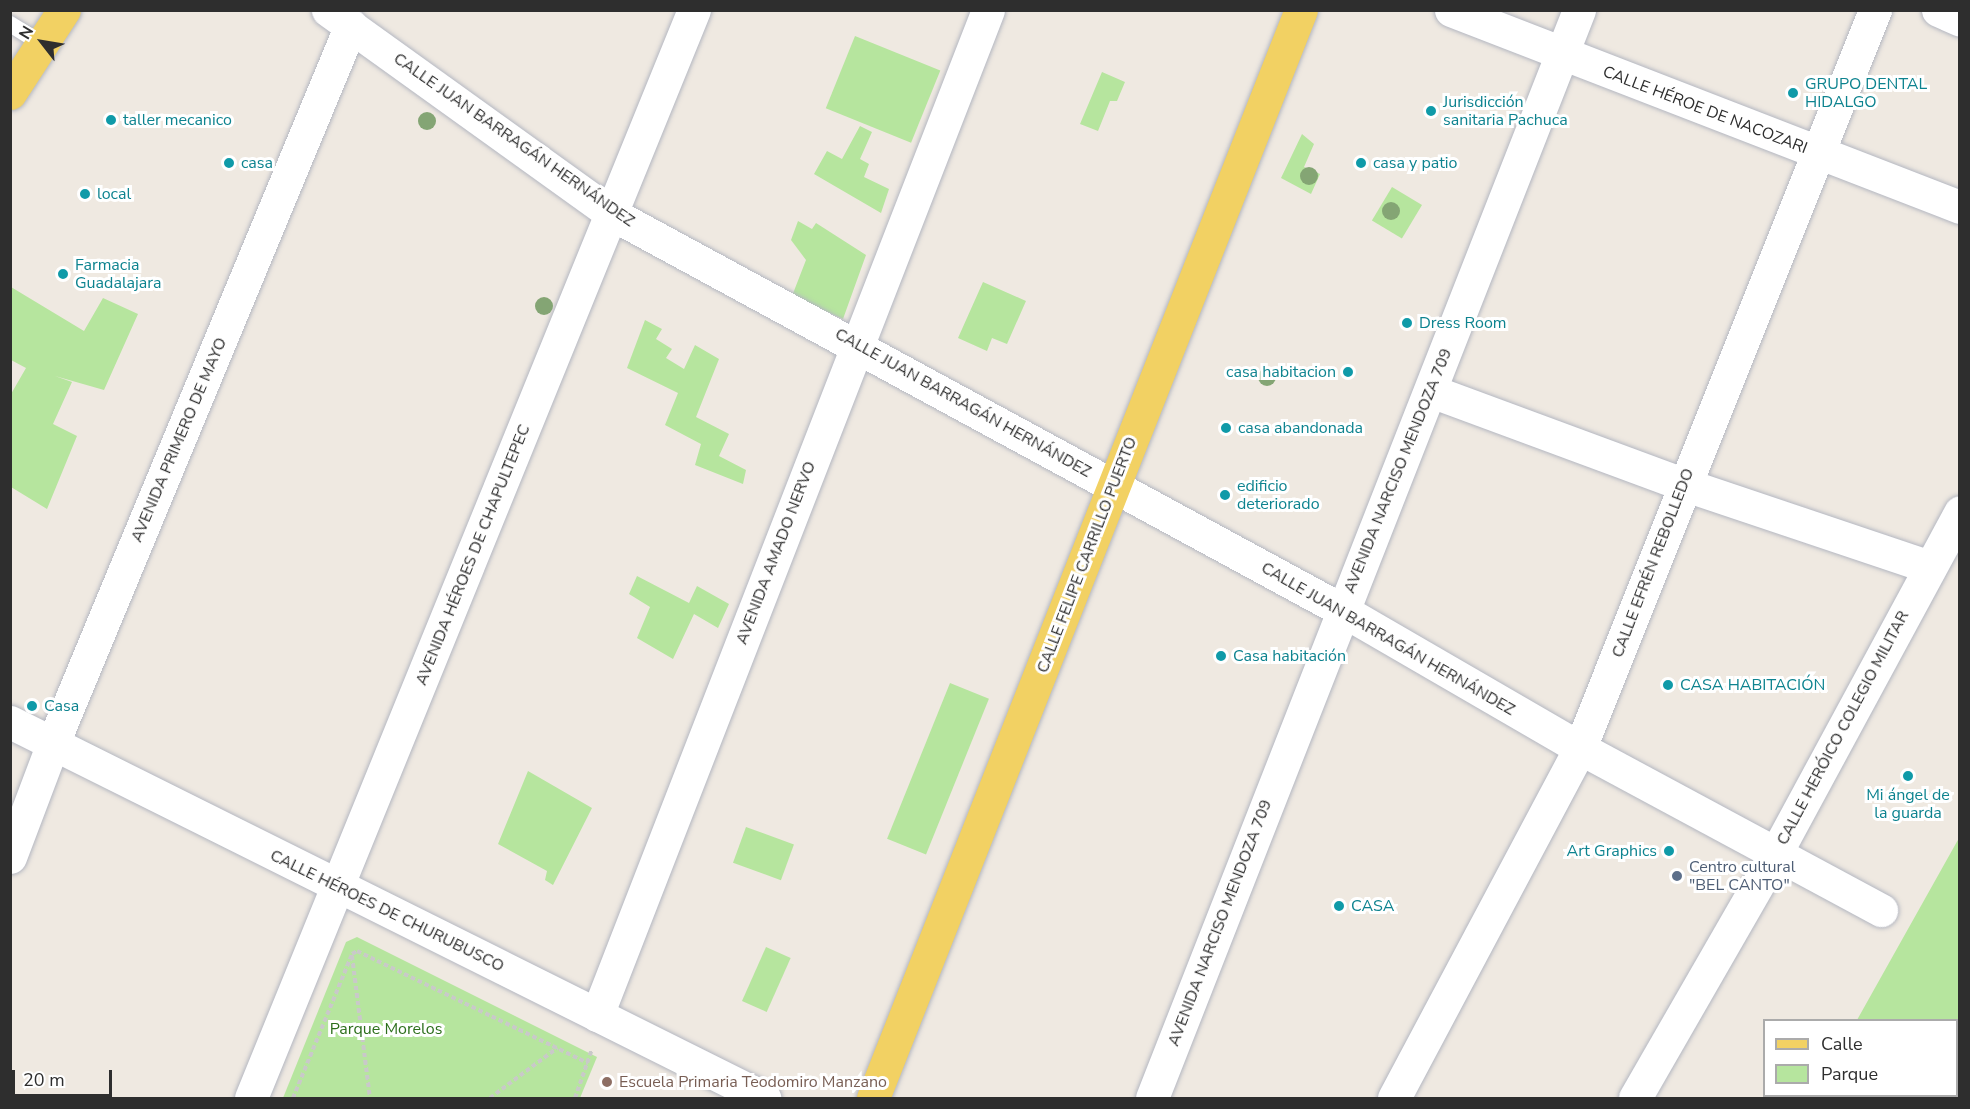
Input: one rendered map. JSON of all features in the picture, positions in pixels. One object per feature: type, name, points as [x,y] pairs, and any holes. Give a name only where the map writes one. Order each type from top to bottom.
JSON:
[{"type":"main road","points":[[10,93],[64,10]]},
{"type":"main road","name":"CALLE FELIPE CARRILLO PUERTO","points":[[873,1098],[1301,10]]},
{"type":"street","name":"AVENIDA HÉROES DE CHAPULTEPEC","points":[[251,1098],[694,10]]},
{"type":"street","name":"AVENIDA AMADO NERVO","points":[[597,1015],[988,10]]},
{"type":"street","name":"CALLE HÉROE DE NACOZARI","points":[[1451,10],[1959,207]]},
{"type":"street","name":"AVENIDA NARCISO MENDOZA 709","points":[[1152,1098],[1579,10]]},
{"type":"street","name":"CALLE EFRÉN REBOLLEDO","points":[[1394,1098],[1580,748],[1683,484],[1820,154],[1875,10]]},
{"type":"street","points":[[1938,10],[1959,20]]},
{"type":"street","name":"CALLE JUAN BARRAGÁN HERNÁNDEZ","points":[[339,18],[612,214],[1342,610],[1580,748],[1777,851],[1881,910]]},
{"type":"street","name":"AVENIDA PRIMERO DE MAYO","points":[[10,857],[339,18]]},
{"type":"street","points":[[1431,391],[1683,484],[1929,567]]},
{"type":"street","name":"CALLE HERÓICO COLEGIO MILITAR","points":[[1635,1098],[1777,851],[1959,512]]},
{"type":"street","name":"CALLE HÉROES DE CHURUBUSCO","points":[[10,722],[764,1098]]},
{"type":"lane","points":[[10,24],[42,45]]},
{"type":"path","points":[[293,1098],[352,954],[357,951],[588,1063]]},
{"type":"path","points":[[352,954],[370,1098]]},
{"type":"path","points":[[575,1098],[588,1063],[597,1015]]},
{"type":"path","points":[[490,1098],[557,1048]]},
{"type":"green space","points":[[855,36],[940,70],[911,143],[826,108]]},
{"type":"green space","points":[[1102,72],[1125,82],[1117,101],[1110,101],[1098,131],[1080,124]]},
{"type":"green space","points":[[860,126],[872,132],[860,159],[869,164],[864,177],[889,189],[881,213],[814,174],[827,151],[842,159]]},
{"type":"green space","points":[[1302,134],[1314,144],[1304,167],[1320,174],[1311,194],[1281,178]]},
{"type":"green space","points":[[1392,187],[1422,205],[1402,238],[1372,220]]},
{"type":"green space","points":[[798,221],[812,229],[816,223],[866,255],[843,319],[792,296],[806,260],[791,240]]},
{"type":"green space","points":[[983,282],[1026,301],[1007,344],[992,338],[987,351],[958,338]]},
{"type":"green space","points":[[11,287],[84,331],[103,298],[138,314],[104,390],[55,376],[72,382],[53,424],[77,436],[47,509],[11,487],[11,394],[26,368],[11,360]]},
{"type":"green space","points":[[645,320],[662,329],[656,339],[672,349],[666,358],[684,369],[695,345],[719,359],[696,417],[729,434],[719,456],[746,470],[743,484],[695,465],[701,444],[665,425],[678,393],[627,368]]},
{"type":"green space","points":[[637,576],[689,603],[697,586],[729,604],[718,628],[694,614],[673,659],[637,638],[650,607],[629,594]]},
{"type":"green space","points":[[950,683],[989,699],[926,855],[887,839]]},
{"type":"green space","points":[[528,771],[592,808],[553,885],[545,880],[547,871],[498,844]]},
{"type":"green space","points":[[746,827],[794,844],[781,880],[733,863]]},
{"type":"green space","points":[[1959,838],[1959,1098],[1812,1098],[1958,1097],[1958,1019],[1858,1019]]},
{"type":"green space","name":"Parque Morelos","points":[[357,937],[597,1057],[580,1098],[283,1098],[346,942]]},
{"type":"green space","points":[[766,947],[791,958],[767,1012],[742,1001]]},
{"type":"place","name":"GRUPO DENTAL HIDALGO","points":[[1793,93]]},
{"type":"place","name":"Jurisdicción sanitaria Pachuca","points":[[1431,111]]},
{"type":"place","name":"taller mecanico","points":[[111,120]]},
{"type":"place","name":"casa","points":[[229,163]]},
{"type":"place","name":"casa y patio","points":[[1361,163]]},
{"type":"place","name":"local","points":[[85,194]]},
{"type":"place","name":"Farmacia Guadalajara","points":[[63,274]]},
{"type":"place","name":"Dress Room","points":[[1407,323]]},
{"type":"place","name":"casa habitacion","points":[[1348,372]]},
{"type":"place","name":"casa abandonada","points":[[1226,428]]},
{"type":"place","name":"edificio deteriorado","points":[[1225,495]]},
{"type":"place","name":"Casa habitación","points":[[1221,656]]},
{"type":"place","name":"CASA HABITACIÓN","points":[[1668,685]]},
{"type":"place","name":"Casa","points":[[32,706]]},
{"type":"place","name":"Mi ángel de la guarda","points":[[1908,776]]},
{"type":"place","name":"Art Graphics","points":[[1669,851]]},
{"type":"place","name":"Centro cultural \"BEL CANTO\"","points":[[1677,876]]},
{"type":"place","name":"CASA","points":[[1339,906]]},
{"type":"place","name":"Escuela Primaria Teodomiro Manzano","points":[[607,1082]]}]
